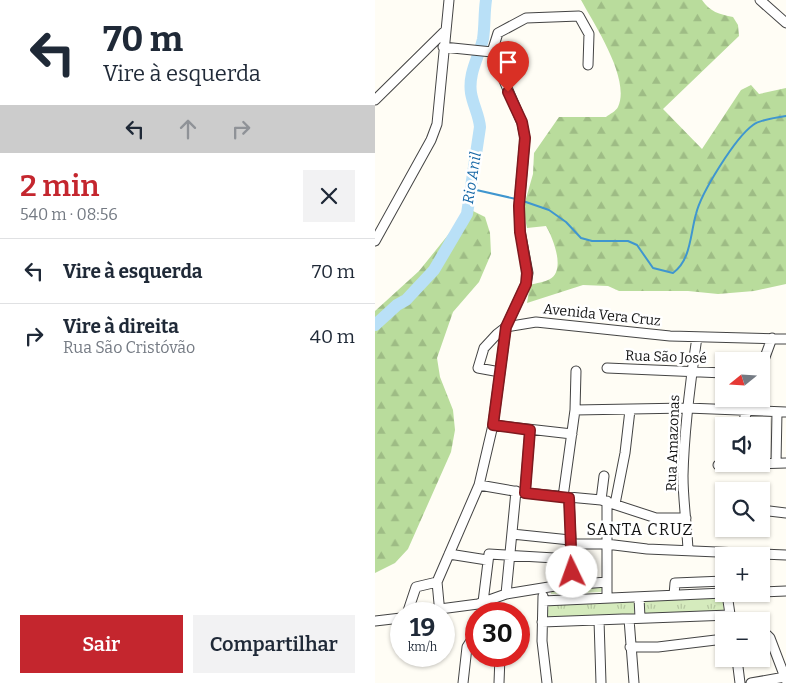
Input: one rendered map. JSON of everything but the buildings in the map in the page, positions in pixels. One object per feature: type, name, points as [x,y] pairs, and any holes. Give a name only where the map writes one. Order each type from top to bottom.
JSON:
[{"type":"street","points":[[375,241],[431,140],[437,124],[443,46],[449,0]]},
{"type":"street","points":[[760,0],[786,23]]},
{"type":"street","points":[[488,51],[498,33],[526,18],[579,16],[589,34],[588,65]]},
{"type":"street","points":[[375,100],[445,32]]},
{"type":"street","points":[[443,46],[488,51]]},
{"type":"street","points":[[439,602],[437,582],[479,485],[493,425],[506,327],[527,278],[526,257],[520,232],[519,206],[525,138],[522,122],[488,51]]},
{"type":"street","name":"Avenida Vera Cruz","points":[[506,327],[547,322],[697,337],[786,339]]},
{"type":"street","points":[[500,372],[481,370],[478,365],[485,348],[506,327]]},
{"type":"street","name":"Rua Amazonas","points":[[688,550],[683,479],[687,408],[697,337]]},
{"type":"street","points":[[766,352],[771,338]]},
{"type":"street","name":"Rua São José","points":[[607,368],[715,372]]},
{"type":"street","points":[[573,584],[566,497],[575,407],[576,371]]},
{"type":"street","points":[[575,407],[630,410],[687,408],[782,412],[776,463]]},
{"type":"street","points":[[746,417],[748,408]]},
{"type":"street","points":[[608,502],[625,453],[630,410]]},
{"type":"street","points":[[493,425],[572,434]]},
{"type":"street","points":[[506,594],[511,534],[521,492],[530,430]]},
{"type":"street","points":[[770,463],[786,463]]},
{"type":"street","points":[[603,476],[608,502],[606,544],[607,598]]},
{"type":"street","points":[[479,485],[608,502],[656,518],[686,518]]},
{"type":"street","points":[[770,511],[786,513]]},
{"type":"street","points":[[511,534],[647,550],[715,551]]},
{"type":"street","points":[[481,602],[487,560],[490,553],[571,559]]},
{"type":"street","points":[[449,554],[487,560]]},
{"type":"street","points":[[770,554],[786,555]]},
{"type":"street","points":[[411,602],[415,587],[437,582]]},
{"type":"street","points":[[490,602],[506,594],[573,584],[607,582]]},
{"type":"street","points":[[675,595],[675,582],[715,582]]},
{"type":"street","points":[[710,582],[710,594]]},
{"type":"street","points":[[543,589],[542,622],[547,683]]},
{"type":"street","points":[[770,592],[786,591]]},
{"type":"street","points":[[543,601],[715,594]]},
{"type":"street","points":[[639,597],[640,618]]},
{"type":"street","points":[[542,622],[640,618],[715,618]]},
{"type":"street","points":[[375,620],[390,619]]},
{"type":"street","points":[[629,619],[634,683]]},
{"type":"street","points":[[599,620],[601,683]]},
{"type":"street","points":[[751,683],[785,678],[770,638]]},
{"type":"street","points":[[630,647],[658,647],[715,640]]},
{"type":"street","points":[[463,683],[465,665]]},
{"type":"street","points":[[499,683],[500,667]]},
{"type":"street","points":[[738,667],[740,683]]},
{"type":"green space","points":[[581,0],[702,0],[715,12],[733,17],[738,25],[739,36],[663,109],[702,149],[741,90],[751,85],[759,94],[786,88],[786,284],[754,291],[718,294],[688,291],[619,291],[608,286],[583,285],[527,303],[530,285],[543,282],[555,275],[558,261],[555,246],[546,226],[527,228],[523,209],[533,174],[534,153],[559,117],[606,117],[618,107],[621,95],[620,82],[609,52]]},
{"type":"green space","points":[[469,209],[485,217],[490,233],[491,254],[479,282],[453,312],[437,358],[440,377],[453,410],[455,430],[451,452],[408,549],[395,563],[375,573],[375,311],[419,271]]},
{"type":"green space","points":[[601,585],[603,587],[601,592],[551,594],[551,589]]},
{"type":"green space","points":[[715,597],[715,602],[723,602],[724,611],[645,614],[644,600]]},
{"type":"green space","points":[[634,601],[634,615],[547,618],[549,604]]},
{"type":"waterway","name":"Rio Anil","points":[[375,325],[397,305],[406,300],[434,270],[467,214],[480,127],[470,86],[474,65],[483,39],[486,0]]},
{"type":"waterway","points":[[523,201],[549,210],[566,222],[581,238],[592,241],[628,241],[637,245],[653,268],[673,273],[679,268],[687,254],[696,214],[704,193],[728,153],[737,141],[756,123],[786,116]]},
{"type":"waterway","points":[[472,189],[516,199]]},
{"type":"district","name":"SANTA CRUZ","points":[[640,529]]},
{"type":"route","points":[[508,92],[522,122],[525,138],[519,206],[520,232],[526,257],[527,273],[526,284],[512,310],[506,327],[493,425],[530,430],[525,493],[569,498],[572,572]]}]
